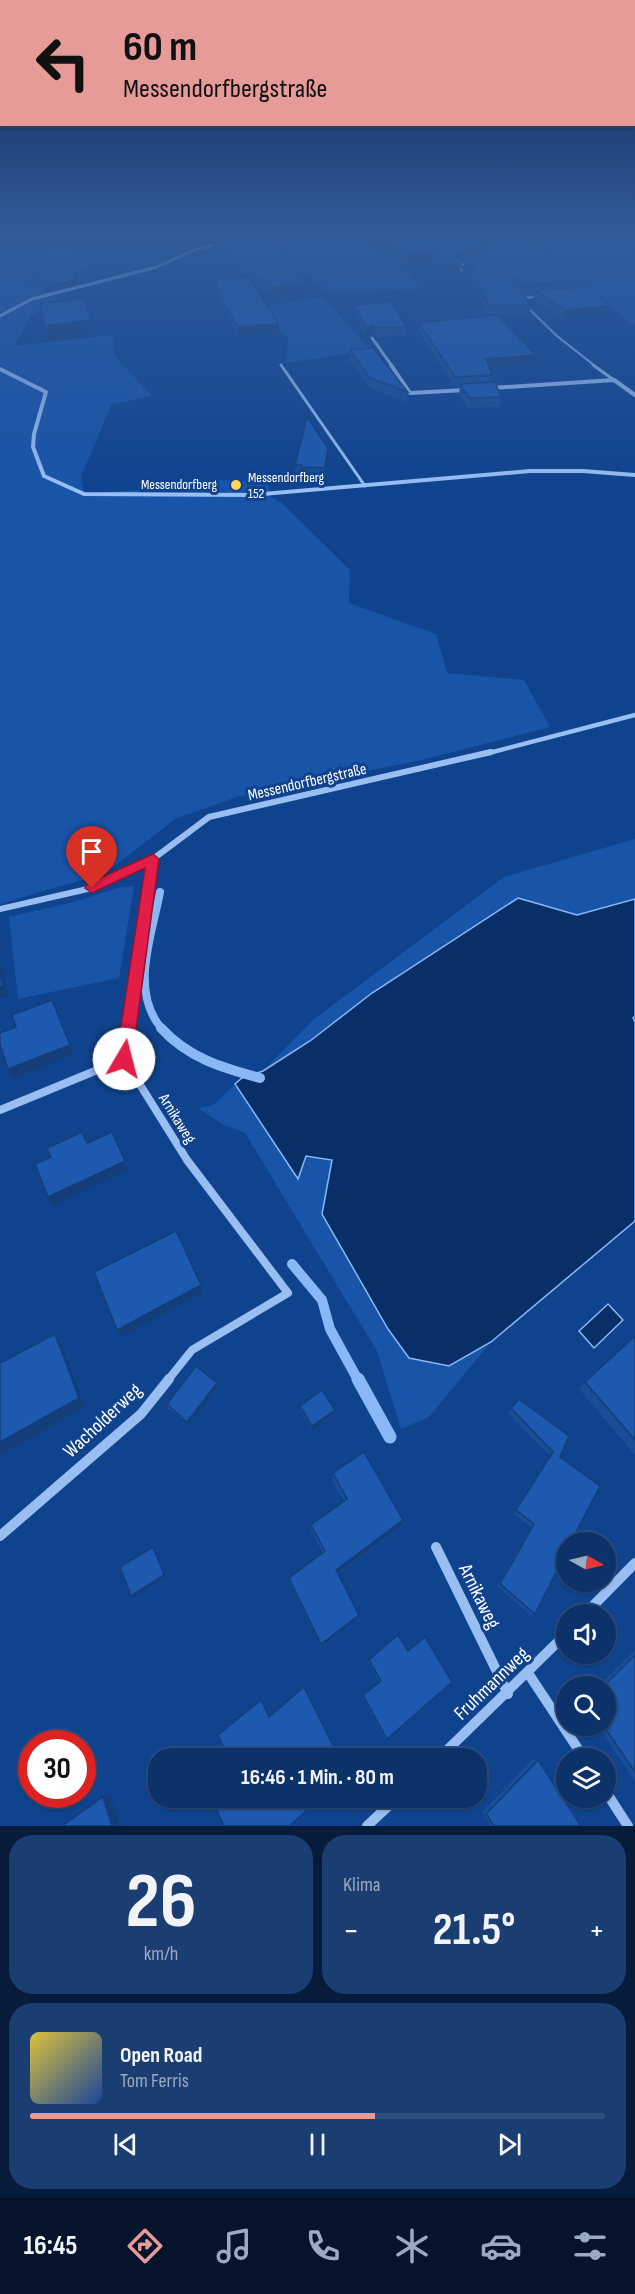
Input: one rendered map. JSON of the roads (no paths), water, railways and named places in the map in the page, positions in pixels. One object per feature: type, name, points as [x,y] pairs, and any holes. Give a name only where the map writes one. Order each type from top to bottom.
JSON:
[{"type":"street","points":[[372,338],[410,393],[466,390]]},
{"type":"street","name":"Messendorfberg","points":[[0,369],[46,392],[34,434],[33,447],[40,466],[44,476],[84,494],[250,495],[530,471],[583,471],[635,475]]},
{"type":"street","points":[[489,388],[614,381],[635,395]]},
{"type":"street","name":"Messendorfbergstraße","points":[[0,909],[92,888],[153,859],[209,817],[425,768],[635,715]]},
{"type":"street","points":[[0,1110],[124,1059],[153,859]]},
{"type":"street","name":"Arnikaweg","points":[[124,1059],[187,1160],[288,1293]]},
{"type":"street","name":"Wacholderweg","points":[[0,1536],[141,1413],[192,1350],[288,1293]]},
{"type":"street","name":"Arnikaweg","points":[[436,1547],[508,1694]]},
{"type":"street","points":[[595,1604],[635,1563]]},
{"type":"street","name":"Fruhmannweg","points":[[450,1748],[508,1694],[556,1644]]},
{"type":"street","points":[[528,1673],[577,1748]]},
{"type":"street","points":[[616,1807],[628,1826]]},
{"type":"street","points":[[367,1826],[386,1808]]},
{"type":"lane","points":[[537,317],[578,357],[614,381]]},
{"type":"lane","points":[[281,365],[365,486]]},
{"type":"waterway","points":[[160,892],[148,945],[145,981],[152,1014],[162,1029]]},
{"type":"waterway","points":[[162,1029],[183,1047],[207,1061],[260,1078]]},
{"type":"waterway","points":[[292,1264],[322,1300],[330,1329],[358,1380]]},
{"type":"waterway","points":[[358,1379],[390,1437]]},
{"type":"place","name":"Messendorfberg 152","points":[[236,485]]}]
